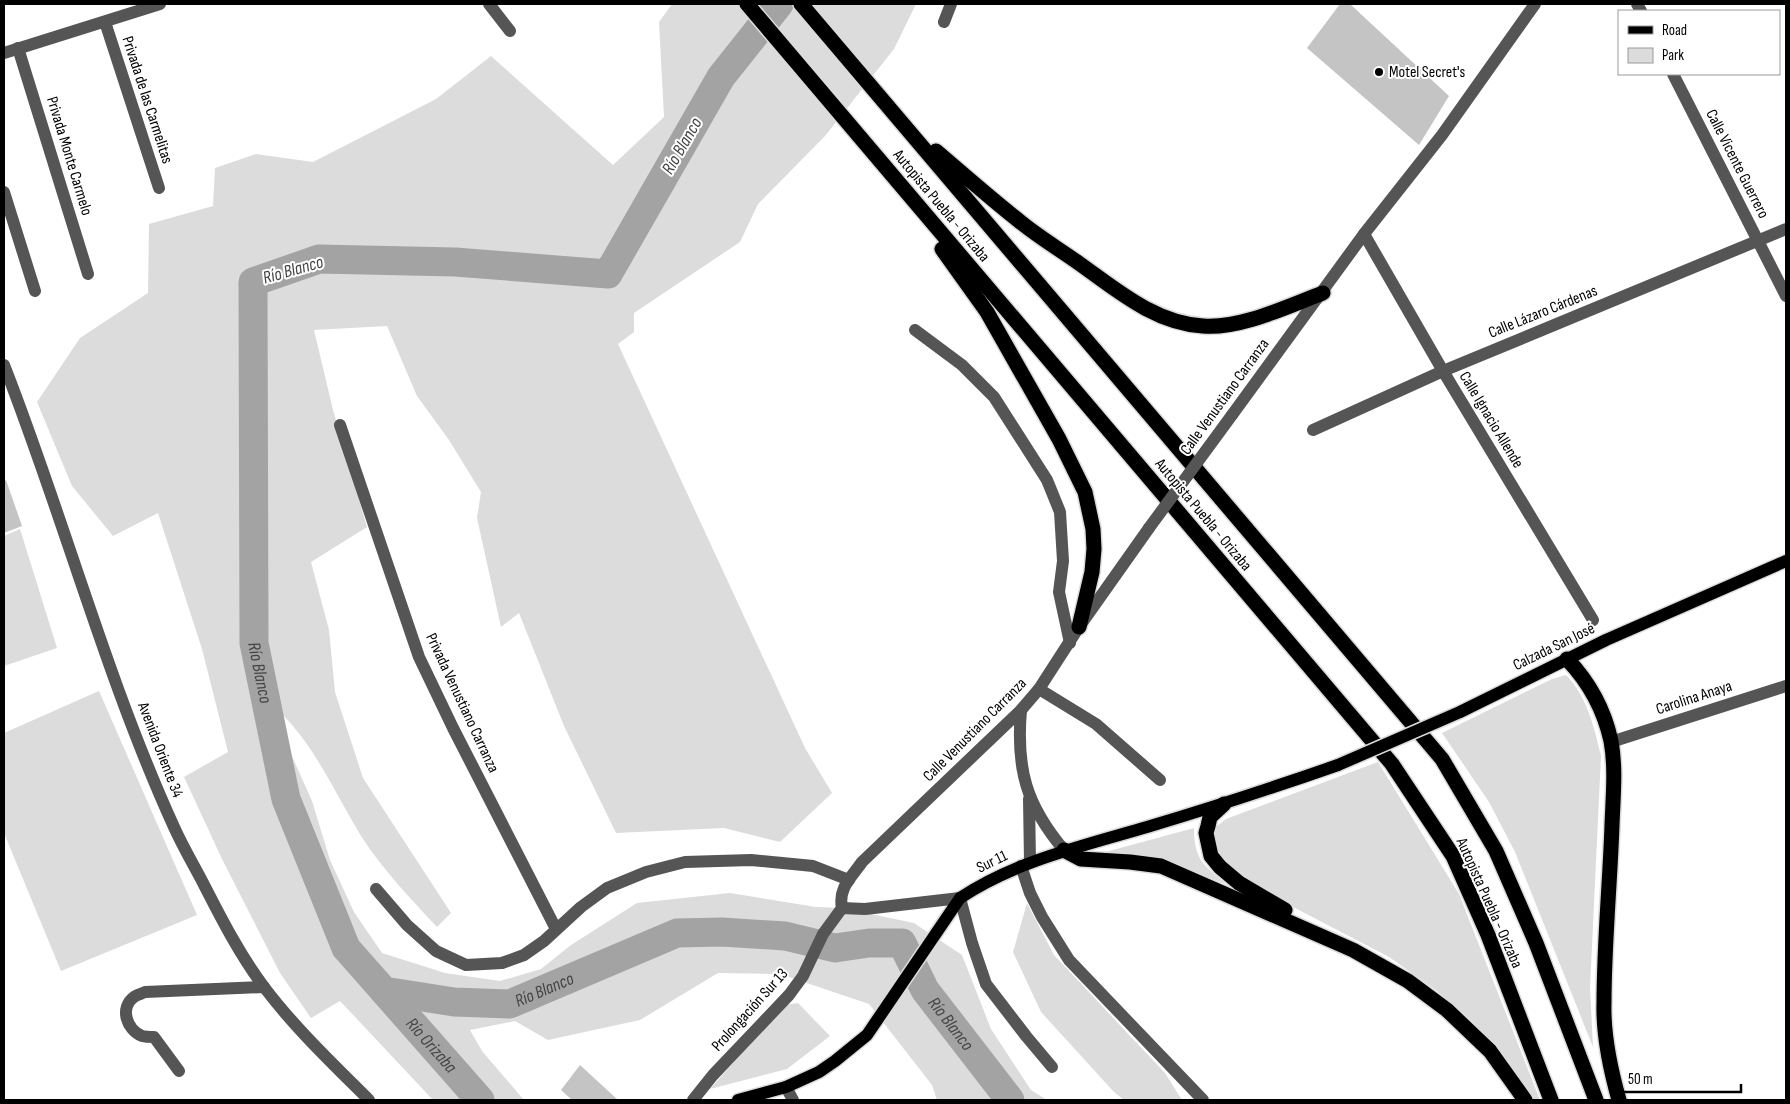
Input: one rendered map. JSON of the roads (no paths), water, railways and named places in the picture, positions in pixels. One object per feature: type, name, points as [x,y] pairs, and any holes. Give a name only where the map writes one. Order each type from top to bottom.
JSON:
[{"type":"highway","name":"Autopista Puebla - Orizaba","points":[[747,4],[1392,764],[1452,856],[1488,935],[1551,1100]]},
{"type":"highway","name":"Autopista Puebla - Orizaba","points":[[801,4],[1442,759],[1496,851],[1536,943],[1596,1100]]},
{"type":"highway","points":[[902,123],[1019,221],[1140,307],[1166,318],[1184,324],[1204,327],[1223,326],[1265,314],[1323,292]]},
{"type":"highway","points":[[892,175],[987,312],[1059,439],[1085,492],[1093,528],[1094,549],[1092,572],[1079,627]]},
{"type":"highway","points":[[1567,659],[1582,674],[1592,690],[1606,723],[1611,742],[1613,781],[1604,1005],[1608,1053],[1619,1100]]},
{"type":"highway","points":[[1224,804],[1210,817],[1206,833],[1211,856],[1220,867],[1239,883],[1408,981],[1447,1010],[1490,1051],[1525,1100]]},
{"type":"highway","points":[[1064,850],[1080,859],[1161,866],[1204,883],[1353,950]]},
{"type":"main road","name":"Calzada San José","points":[[1338,765],[1460,712],[1567,659],[1786,561]]},
{"type":"main road","name":"Sur 11","points":[[738,1100],[786,1087],[819,1072],[835,1062],[867,1035],[960,898],[978,886],[1026,864],[1064,850],[1224,804],[1338,765]]},
{"type":"street","points":[[4,53],[160,4]]},
{"type":"street","points":[[489,4],[510,31]]},
{"type":"street","points":[[944,22],[952,4]]},
{"type":"street","name":"Calle Venustiano Carranza","points":[[840,910],[842,889],[862,862],[1021,710],[1039,689],[1079,627],[1150,528],[1364,234],[1442,135],[1535,4]]},
{"type":"street","name":"Privada de las Carmelitas","points":[[105,22],[159,188]]},
{"type":"street","name":"Privada Monte Carmelo","points":[[18,48],[88,274]]},
{"type":"street","name":"Calle Vicente Guerrero","points":[[1674,75],[1786,296]]},
{"type":"street","points":[[4,192],[35,291]]},
{"type":"street","name":"Calle Lázaro Cárdenas","points":[[1313,430],[1443,371],[1786,229]]},
{"type":"street","name":"Calle Ignacio Allende","points":[[1364,234],[1443,371],[1593,620]]},
{"type":"street","points":[[915,330],[962,365],[994,397],[1047,480],[1060,512],[1063,561],[1059,592],[1070,643]]},
{"type":"street","name":"Avenida Oriente 34","points":[[4,366],[30,432],[112,669],[174,829],[245,960],[264,987],[300,1032],[369,1100]]},
{"type":"street","name":"Privada Venustiano Carranza","points":[[340,425],[419,657],[556,930]]},
{"type":"street","name":"Carolina Anaya","points":[[1611,742],[1786,686]]},
{"type":"street","points":[[1039,689],[1096,724],[1160,780]]},
{"type":"street","points":[[1021,710],[1020,748],[1022,767],[1029,794],[1038,814],[1064,850]]},
{"type":"street","points":[[1029,794],[1026,864],[1030,893],[1042,917],[1070,960],[1203,1100]]},
{"type":"street","points":[[376,889],[407,925],[436,951],[466,965],[502,963],[524,955],[544,941],[606,888],[646,872],[685,862],[751,860],[813,866],[849,880]]},
{"type":"street","points":[[840,910],[960,898],[986,984],[1052,1066]]},
{"type":"street","name":"Prolongación Sur 13","points":[[693,1100],[713,1074],[789,995],[803,976],[823,934],[840,910]]},
{"type":"street","points":[[179,1070],[154,1037],[143,1036],[132,1030],[126,1018],[127,1005],[134,997],[145,992],[264,987]]},
{"type":"street","points":[[786,1087],[793,1100]]},
{"type":"waterway","name":"Río Blanco","points":[[779,4],[721,77],[608,274],[455,262],[319,259],[253,282],[254,643],[286,799],[346,948],[384,991],[454,1002],[510,1004],[677,933],[722,932],[785,936],[835,948],[869,943],[902,943],[925,990],[1010,1100]]},
{"type":"waterway","name":"Río Orizaba","points":[[384,991],[480,1100]]},
{"type":"place","name":"Motel Secret's","points":[[1379,72]]}]
